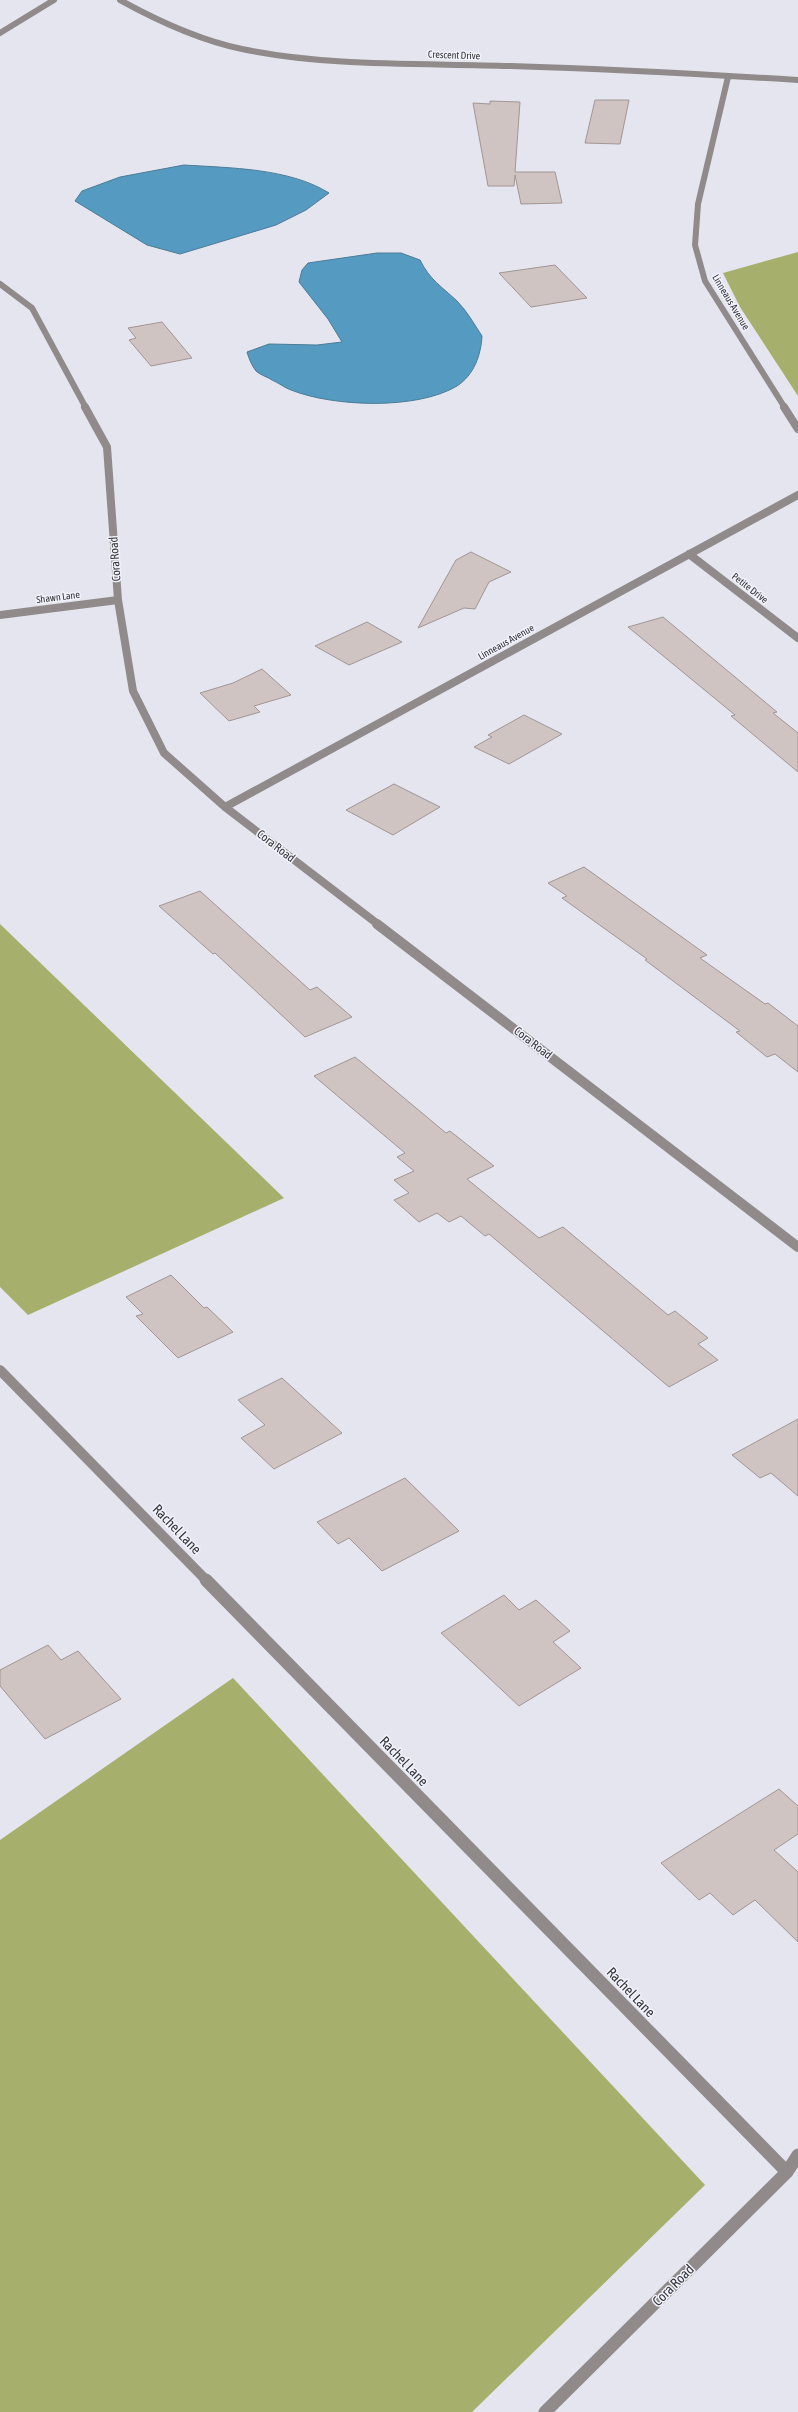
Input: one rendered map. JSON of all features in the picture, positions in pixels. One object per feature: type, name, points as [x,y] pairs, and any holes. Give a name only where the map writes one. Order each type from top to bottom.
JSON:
[{"type":"street","points":[[0,32],[54,0]]},
{"type":"street","name":"Crescent Drive","points":[[120,0],[154,19],[196,35],[240,48],[299,59],[632,70],[728,77],[798,80]]},
{"type":"street","name":"Linneaus Avenue","points":[[728,77],[698,204],[695,245],[705,281],[798,429]]},
{"type":"street","name":"Cora Road","points":[[0,284],[32,308],[107,448],[118,600],[133,691],[164,753],[225,807],[798,1247]]},
{"type":"street","name":"Linneaus Avenue","points":[[225,807],[798,495]]},
{"type":"street","name":"Petite Drive","points":[[689,554],[798,638]]},
{"type":"street","name":"Shawn Lane","points":[[0,616],[118,600]]},
{"type":"street","name":"Rachel Lane","points":[[0,1370],[786,2172]]},
{"type":"street","name":"Cora Road","points":[[545,2412],[786,2172],[798,2156]]},
{"type":"green space","points":[[798,252],[798,396],[740,307],[723,273]]},
{"type":"green space","points":[[0,924],[284,1198],[28,1315],[0,1287]]},
{"type":"green space","points":[[233,1678],[705,2185],[472,2412],[0,2412],[0,1840]]},
{"type":"water","points":[[184,165],[240,169],[278,174],[296,178],[329,193],[306,210],[276,225],[180,254],[147,245],[75,201],[82,191],[120,177]]},
{"type":"water","points":[[377,253],[401,253],[420,260],[432,278],[464,309],[482,336],[476,364],[463,381],[457,386],[440,394],[420,399],[398,402],[352,403],[309,396],[291,390],[256,371],[247,352],[269,344],[317,345],[342,342],[328,319],[299,282],[302,270],[308,263]]},
{"type":"building","points":[[595,100],[629,100],[620,144],[585,143]]},
{"type":"building","points":[[490,101],[520,102],[515,172],[555,172],[562,203],[521,204],[515,175],[514,186],[488,186],[473,103],[490,104]]},
{"type":"building","points":[[555,265],[587,298],[531,307],[499,273]]},
{"type":"building","points":[[162,322],[192,358],[151,366],[129,340],[136,338],[128,328]]},
{"type":"building","points":[[471,552],[511,572],[489,582],[475,609],[464,608],[418,628],[456,560]]},
{"type":"building","points":[[663,617],[777,712],[773,713],[798,733],[798,772],[731,716],[735,715],[628,627]]},
{"type":"building","points":[[367,622],[402,642],[349,665],[315,646]]},
{"type":"building","points":[[262,669],[291,695],[254,706],[260,712],[229,721],[200,693],[233,683]]},
{"type":"building","points":[[524,715],[562,734],[509,764],[474,747],[492,737],[488,735]]},
{"type":"building","points":[[394,784],[440,807],[393,835],[346,810]]},
{"type":"building","points":[[584,867],[707,955],[700,958],[765,1004],[768,1003],[798,1026],[798,1072],[775,1054],[767,1057],[736,1032],[740,1031],[645,960],[647,959],[562,898],[567,896],[548,883]]},
{"type":"building","points":[[200,891],[310,990],[317,987],[352,1017],[305,1037],[215,953],[213,954],[159,906]]},
{"type":"building","points":[[355,1057],[446,1133],[450,1131],[494,1166],[467,1179],[539,1238],[563,1227],[668,1315],[675,1311],[708,1338],[698,1344],[718,1360],[669,1387],[489,1234],[485,1236],[461,1216],[449,1222],[437,1213],[419,1222],[394,1200],[409,1193],[394,1180],[414,1171],[397,1157],[405,1153],[314,1076]]},
{"type":"building","points":[[171,1275],[204,1308],[207,1307],[233,1332],[178,1358],[136,1316],[143,1314],[126,1297]]},
{"type":"building","points":[[282,1378],[342,1433],[274,1469],[241,1438],[265,1425],[238,1400]]},
{"type":"building","points":[[798,1419],[798,1496],[771,1473],[760,1478],[732,1455]]},
{"type":"building","points":[[405,1478],[459,1531],[382,1571],[349,1538],[338,1544],[317,1522]]},
{"type":"building","points":[[504,1595],[519,1610],[536,1600],[570,1631],[553,1642],[581,1668],[519,1706],[441,1633]]},
{"type":"building","points":[[48,1645],[61,1660],[78,1651],[121,1699],[45,1739],[0,1686],[0,1670]]},
{"type":"building","points":[[779,1789],[798,1806],[798,1834],[774,1850],[798,1872],[798,1942],[755,1900],[733,1915],[710,1893],[699,1900],[661,1863]]}]
